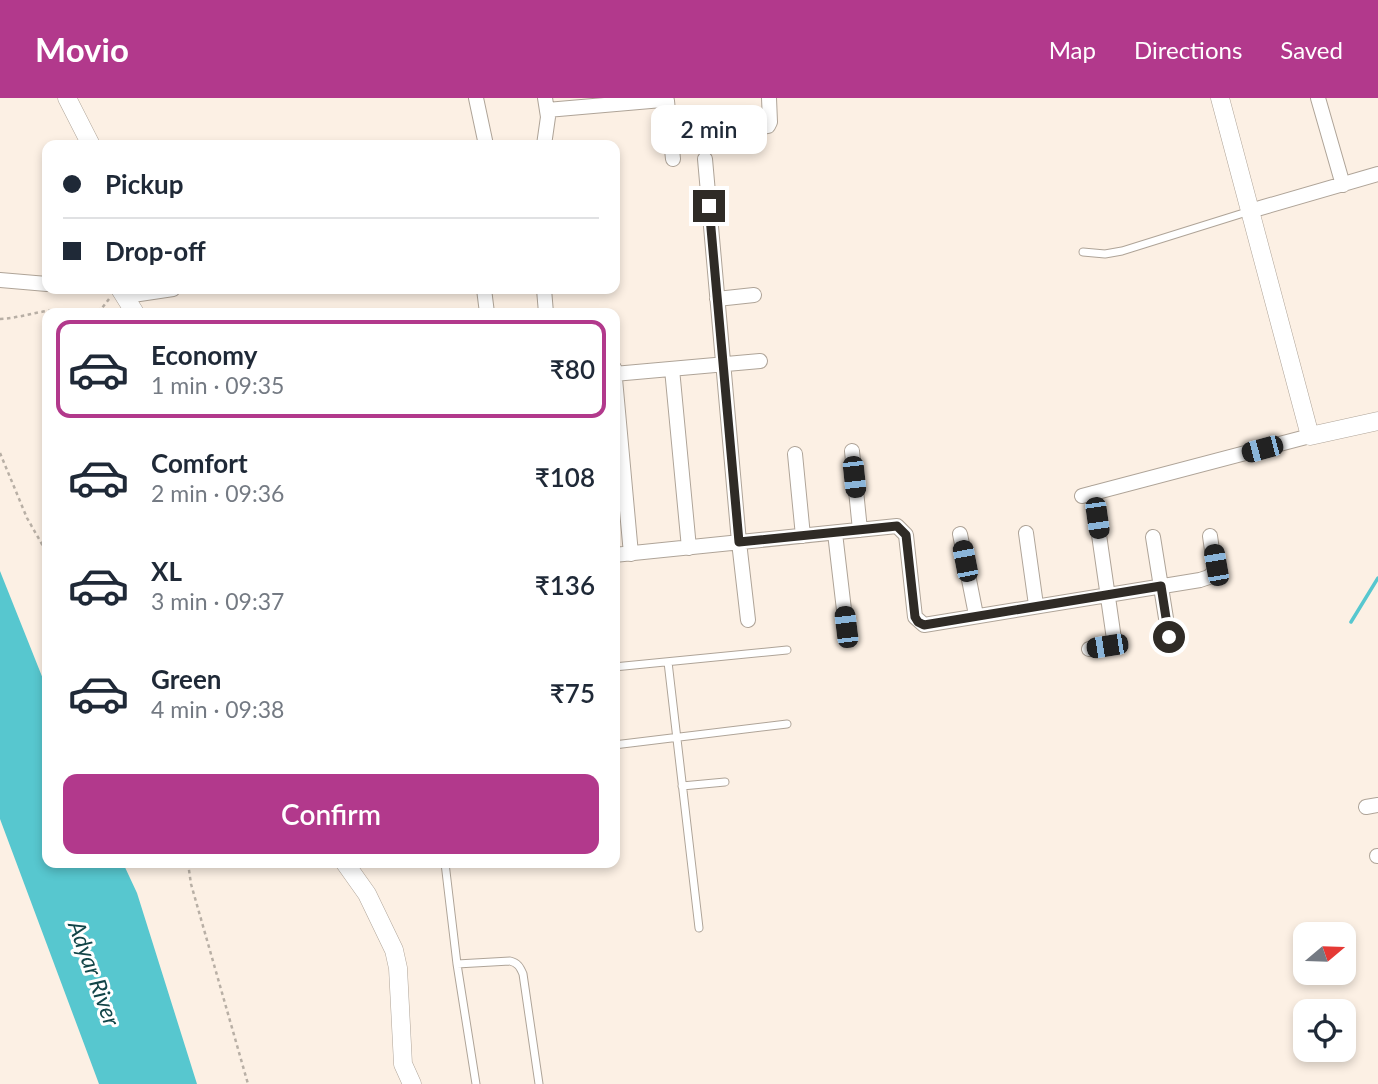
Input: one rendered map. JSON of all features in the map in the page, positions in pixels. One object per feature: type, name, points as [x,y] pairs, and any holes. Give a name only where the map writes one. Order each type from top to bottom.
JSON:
[{"type":"street","points":[[67,98],[88,140]]},
{"type":"street","points":[[476,98],[485,140]]},
{"type":"street","points":[[713,137],[768,126],[769,98]]},
{"type":"street","points":[[1220,98],[1310,436]]},
{"type":"street","points":[[1318,98],[1343,185]]},
{"type":"street","points":[[544,140],[546,104],[662,100],[667,102],[674,159]]},
{"type":"street","points":[[705,159],[748,620]]},
{"type":"street","points":[[1250,211],[1378,174]]},
{"type":"street","points":[[0,280],[42,284]]},
{"type":"street","points":[[119,294],[131,308]]},
{"type":"street","points":[[717,299],[754,295]]},
{"type":"street","points":[[620,374],[760,360]]},
{"type":"street","points":[[672,369],[689,548]]},
{"type":"street","points":[[1089,649],[1113,643],[1108,595],[1088,494],[1378,421]]},
{"type":"street","points":[[852,451],[860,530]]},
{"type":"street","points":[[795,454],[803,536]]},
{"type":"street","points":[[620,492],[631,554]]},
{"type":"street","points":[[620,555],[897,526],[906,535],[914,611],[918,622],[924,625],[1200,580],[1215,571],[1210,536]]},
{"type":"street","points":[[835,533],[846,627]]},
{"type":"street","points":[[1026,533],[1036,605]]},
{"type":"street","points":[[960,534],[975,615]]},
{"type":"street","points":[[1153,537],[1169,637]]},
{"type":"street","points":[[349,868],[367,894],[394,950],[398,968],[403,1064],[412,1084]]},
{"type":"lane","points":[[1083,251],[1105,254],[1122,251],[1250,211]]},
{"type":"lane","points":[[620,666],[787,650]]},
{"type":"lane","points":[[668,662],[699,928]]},
{"type":"lane","points":[[620,744],[787,724]]},
{"type":"lane","points":[[682,786],[725,782]]},
{"type":"lane","points":[[446,868],[476,1084]]},
{"type":"lane","points":[[457,964],[510,961],[516,962],[520,967],[539,1084]]},
{"type":"path","points":[[102,308],[119,294]]},
{"type":"path","points":[[0,319],[42,313]]},
{"type":"path","points":[[0,453],[27,518],[42,544]]},
{"type":"path","points":[[189,868],[248,1084]]},
{"type":"water","name":"Adyar River","points":[[0,571],[42,676],[42,868],[125,868],[137,893],[197,1084],[99,1084],[0,819]]},
{"type":"waterway","points":[[1351,622],[1378,578]]},
{"type":"route","points":[[709,206],[739,542],[897,526],[906,535],[915,617],[924,625],[1161,586],[1169,637]]}]
